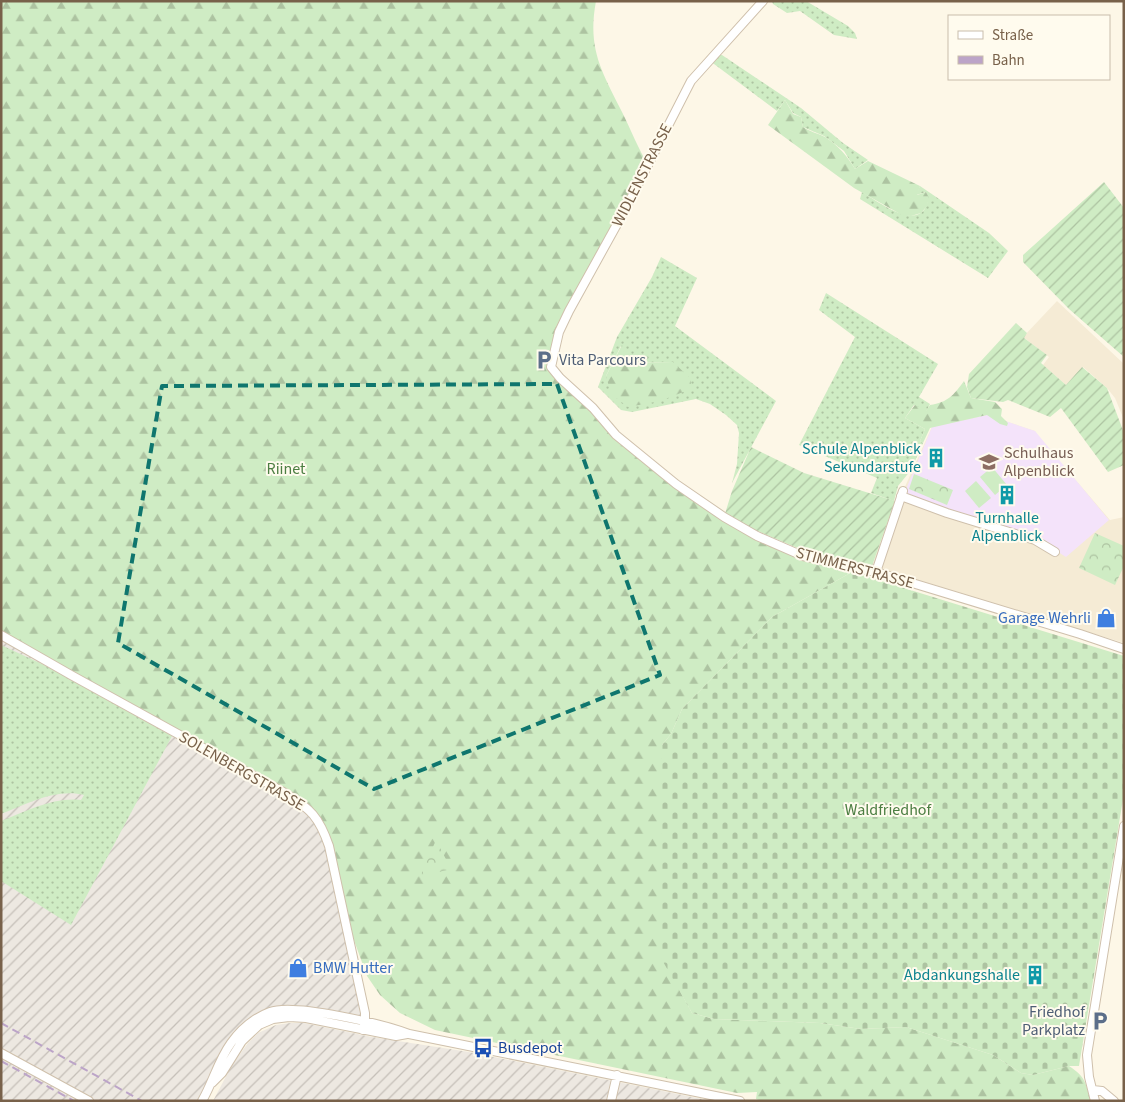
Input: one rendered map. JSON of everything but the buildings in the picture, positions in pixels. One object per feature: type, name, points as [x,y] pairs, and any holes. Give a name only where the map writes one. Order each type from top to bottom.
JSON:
[{"type":"street","name":"WIDLENSTRASSE","points":[[551,367],[559,332],[626,208],[691,81],[764,1]]},
{"type":"street","name":"STIMMERSTRASSE","points":[[551,367],[560,378],[593,408],[616,435],[676,484],[724,517],[757,536],[803,556],[876,572],[1124,649]]},
{"type":"street","points":[[876,572],[902,494],[947,513],[1035,540],[1055,552]]},
{"type":"street","name":"SOLENBERGSTRASSE","points":[[1,635],[285,793],[308,808],[323,830],[329,846],[363,1006],[364,1026]]},
{"type":"street","points":[[1095,1101],[1087,1066],[1087,1055],[1124,826]]},
{"type":"street","points":[[202,1101],[212,1083],[216,1069],[231,1042],[247,1025],[270,1012],[294,1009],[307,1010],[364,1026],[397,1030],[740,1101]]},
{"type":"street","points":[[1,1052],[89,1101]]},
{"type":"street","points":[[611,1101],[617,1075]]},
{"type":"street","points":[[1093,1090],[1102,1091],[1114,1101]]},
{"type":"highlighted area","points":[[557,384],[660,675],[374,789],[118,643],[162,386]]},
{"type":"shaded area","points":[[1057,301],[1124,364],[1124,420],[1115,398],[1107,388],[1083,367],[1066,385],[1043,365],[1049,357],[1023,337]]},
{"type":"shaded area","points":[[987,415],[1035,431],[1110,520],[1124,517],[1124,643],[872,566],[895,501],[903,491],[932,427]]},
{"type":"shaded area","name":"Schulhaus Alpenblick","points":[[987,415],[1035,431],[1109,520],[1066,557],[1036,538],[946,511],[904,494],[932,427]]},
{"type":"shaded area","points":[[1,640],[303,804],[323,830],[365,1026],[308,1015],[282,1014],[267,1017],[249,1028],[235,1043],[203,1101],[1,1101]]},
{"type":"shaded area","points":[[304,1023],[372,1037],[469,1052],[712,1101],[213,1101],[232,1065],[248,1043],[258,1033],[276,1025]]},
{"type":"green space","name":"Riinet","points":[[1,1],[596,1],[593,33],[598,60],[608,85],[648,165],[569,311],[551,363],[616,435],[724,517],[803,556],[852,572],[772,617],[682,709],[671,734],[662,745],[680,991],[692,1013],[714,1019],[820,1023],[861,1029],[906,1027],[993,1055],[1021,1073],[1033,1075],[1069,1066],[1079,1073],[1084,1080],[1091,1101],[762,1101],[756,1099],[757,1092],[737,1093],[435,1030],[400,1013],[380,995],[367,976],[340,902],[332,857],[308,808],[1,635]]},
{"type":"green space","points":[[772,1],[806,1],[848,26],[855,33],[857,39],[834,35],[800,11],[787,13],[773,4]]},
{"type":"green space","points":[[717,55],[722,55],[801,108],[843,143],[868,160],[855,169],[844,151],[824,136],[803,127],[801,117],[793,113],[785,100],[777,111],[710,61]]},
{"type":"green space","points":[[785,100],[793,114],[801,117],[803,127],[825,137],[834,144],[855,169],[868,161],[920,186],[917,195],[926,192],[929,198],[927,206],[921,213],[911,216],[902,215],[854,188],[768,125]]},
{"type":"green space","points":[[1104,182],[1124,208],[1124,357],[1069,309],[1023,262],[1023,255]]},
{"type":"green space","points":[[920,186],[989,233],[1008,251],[988,278],[860,199],[862,192],[884,206],[902,214],[918,214],[924,210],[928,201],[926,192],[916,195]]},
{"type":"green space","points":[[661,257],[697,278],[675,326],[776,401],[732,483],[737,464],[739,433],[737,425],[726,415],[710,404],[696,399],[632,412],[621,410],[598,387],[617,337],[652,277]],"holes":[[[621,346],[627,363],[673,362],[606,376]]]},
{"type":"green space","points":[[826,293],[938,364],[919,397],[930,404],[926,412],[914,405],[905,418],[925,429],[920,441],[923,443],[911,470],[898,486],[894,501],[871,493],[877,478],[799,445],[855,337],[819,310]]},
{"type":"green space","points":[[1016,323],[1027,333],[1024,338],[1047,355],[1041,363],[1066,385],[1082,367],[1107,388],[1124,433],[1124,465],[1108,472],[1061,408],[1050,417],[1008,400],[1003,402],[971,398],[967,387],[969,374]]},
{"type":"green space","points":[[622,345],[627,363],[673,362],[691,379],[691,389],[660,401],[628,407],[611,394],[606,376]]},
{"type":"green space","points":[[964,381],[971,398],[995,402],[1002,409],[1001,416],[1008,423],[1007,426],[1000,424],[987,415],[930,428],[923,443],[920,441],[925,429],[905,418],[915,405],[926,411],[930,405],[946,400]]},
{"type":"green space","points":[[751,447],[804,473],[895,501],[872,566],[807,552],[724,517],[732,491]]},
{"type":"green space","points":[[992,467],[1007,485],[995,495],[980,477]]},
{"type":"green space","points":[[914,474],[953,490],[947,505],[909,489]]},
{"type":"green space","points":[[976,481],[991,498],[979,508],[965,491]]},
{"type":"green space","points":[[1095,533],[1124,546],[1124,566],[1115,585],[1079,568]]},
{"type":"green space","name":"Waldfriedhof","points":[[852,572],[1124,656],[1124,793],[1079,1066],[1069,1066],[1033,1075],[1021,1073],[993,1055],[906,1027],[861,1029],[820,1023],[714,1019],[692,1013],[661,958],[662,745],[671,734],[682,709],[772,617]]},
{"type":"green space","points":[[1,645],[42,664],[172,736],[71,925],[1,881],[1,821],[50,803],[81,800],[84,795],[73,793],[52,795],[1,814]]},
{"type":"green space","points":[[436,840],[451,869],[420,877]]},
{"type":"railway","points":[[1,1023],[142,1101]]},
{"type":"railway","points":[[1,1061],[74,1101]]},
{"type":"place","name":"Vita Parcours","points":[[544,360]]},
{"type":"place","name":"Schule Alpenblick Sekundarstufe","points":[[936,458]]},
{"type":"place","name":"Schulhaus Alpenblick","points":[[989,462]]},
{"type":"place","name":"Turnhalle Alpenblick","points":[[1007,495]]},
{"type":"place","name":"Garage Wehrli","points":[[1106,618]]},
{"type":"place","name":"BMW Hutter","points":[[298,968]]},
{"type":"place","name":"Abdankungshalle","points":[[1035,975]]},
{"type":"place","name":"Friedhof Parkplatz","points":[[1100,1021]]},
{"type":"place","name":"Busdepot","points":[[483,1048]]}]
